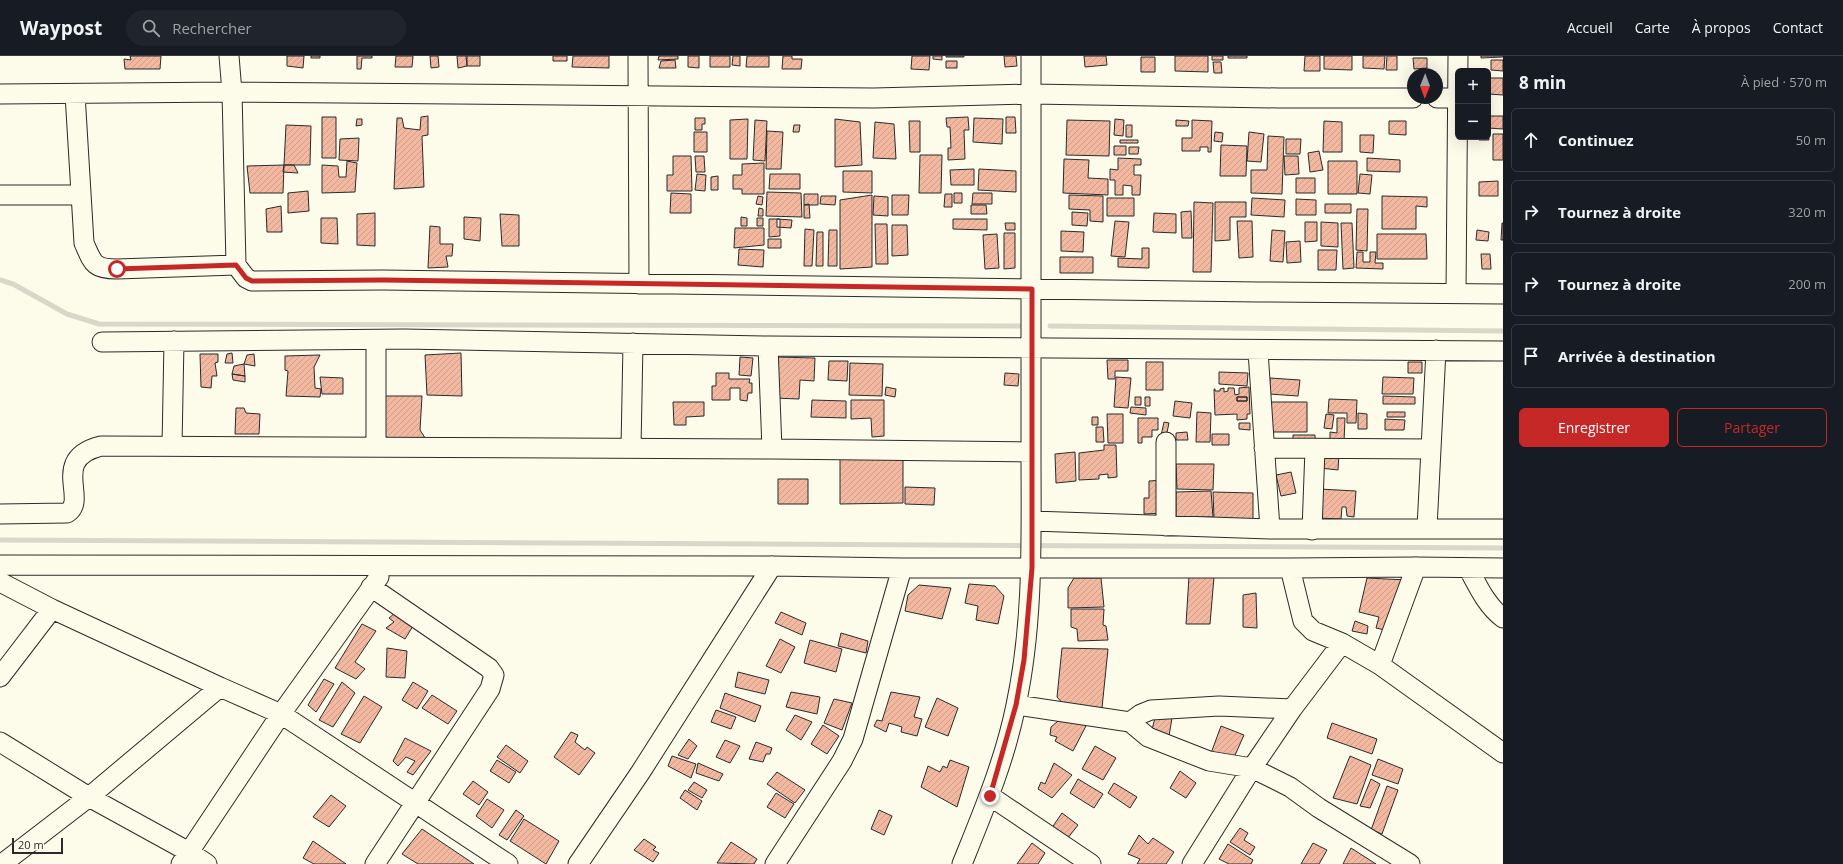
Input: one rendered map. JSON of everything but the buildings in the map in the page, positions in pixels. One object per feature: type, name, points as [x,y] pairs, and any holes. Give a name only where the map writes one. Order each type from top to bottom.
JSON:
[{"type":"street","points":[[229,56],[232,92],[236,265],[246,278],[252,281],[383,280],[1503,294]]},
{"type":"street","points":[[638,56],[639,284]]},
{"type":"street","points":[[962,864],[990,796],[1016,705],[1024,660],[1032,563],[1031,56]]},
{"type":"street","points":[[1458,56],[1458,68]]},
{"type":"street","points":[[0,94],[232,92],[874,98],[1031,94],[1278,98],[1407,98]]},
{"type":"street","points":[[75,94],[84,243],[93,264],[102,269],[236,265]]},
{"type":"street","points":[[1443,98],[1455,98]]},
{"type":"street","points":[[1456,293],[1458,104]]},
{"type":"street","points":[[0,195],[81,195]]},
{"type":"street","points":[[102,342],[376,340],[404,338],[768,346],[1258,351],[1503,351]]},
{"type":"street","points":[[376,340],[376,446]]},
{"type":"street","points":[[172,446],[174,341]]},
{"type":"street","points":[[631,448],[632,343]]},
{"type":"street","points":[[768,346],[772,449]]},
{"type":"street","points":[[1427,528],[1436,350]]},
{"type":"street","points":[[1258,351],[1270,529]]},
{"type":"street","points":[[1166,442],[1166,526]]},
{"type":"street","points":[[0,514],[67,513],[71,511],[74,504],[73,465],[80,455],[91,448],[111,445],[1031,452]]},
{"type":"street","points":[[1264,448],[1431,449]]},
{"type":"street","points":[[1312,530],[1315,449]]},
{"type":"street","points":[[1032,528],[1166,526],[1312,530],[1427,528],[1503,529]]},
{"type":"street","points":[[0,565],[772,566],[902,568],[1032,563],[1290,568],[1503,568]]},
{"type":"street","points":[[185,858],[281,714],[371,587],[388,566]]},
{"type":"street","points":[[578,864],[640,773],[772,566]]},
{"type":"street","points":[[1380,664],[1416,567]]},
{"type":"street","points":[[781,862],[842,761],[853,739],[902,568]]},
{"type":"street","points":[[1290,568],[1303,621],[1313,631],[1342,643],[1380,664],[1503,753]]},
{"type":"street","points":[[1468,568],[1484,598],[1503,618]]},
{"type":"street","points":[[0,582],[52,609],[281,714],[415,804],[508,864]]},
{"type":"street","points":[[371,587],[489,668],[494,675],[490,689],[375,864]]},
{"type":"street","points":[[0,677],[52,609]]},
{"type":"street","points":[[1192,864],[1252,768],[1292,709],[1342,643]]},
{"type":"street","points":[[2,864],[89,797],[220,687]]},
{"type":"street","points":[[1016,705],[1130,722],[1148,737],[1202,758],[1242,768],[1252,768],[1290,787],[1319,808],[1410,864]]},
{"type":"street","points":[[1130,722],[1141,714],[1151,710],[1219,706],[1292,709]]},
{"type":"street","points":[[0,742],[185,858],[207,864]]},
{"type":"street","points":[[990,796],[1090,864]]},
{"type":"waterway","points":[[0,280],[13,284],[67,314],[99,324],[1021,326]]},
{"type":"waterway","points":[[1050,326],[1503,331]]},
{"type":"waterway","points":[[0,540],[1503,548]]},
{"type":"route","points":[[117,269],[236,265],[246,278],[252,281],[383,280],[1032,289],[1032,568],[1024,660],[1016,705],[1007,742],[990,796]]}]
